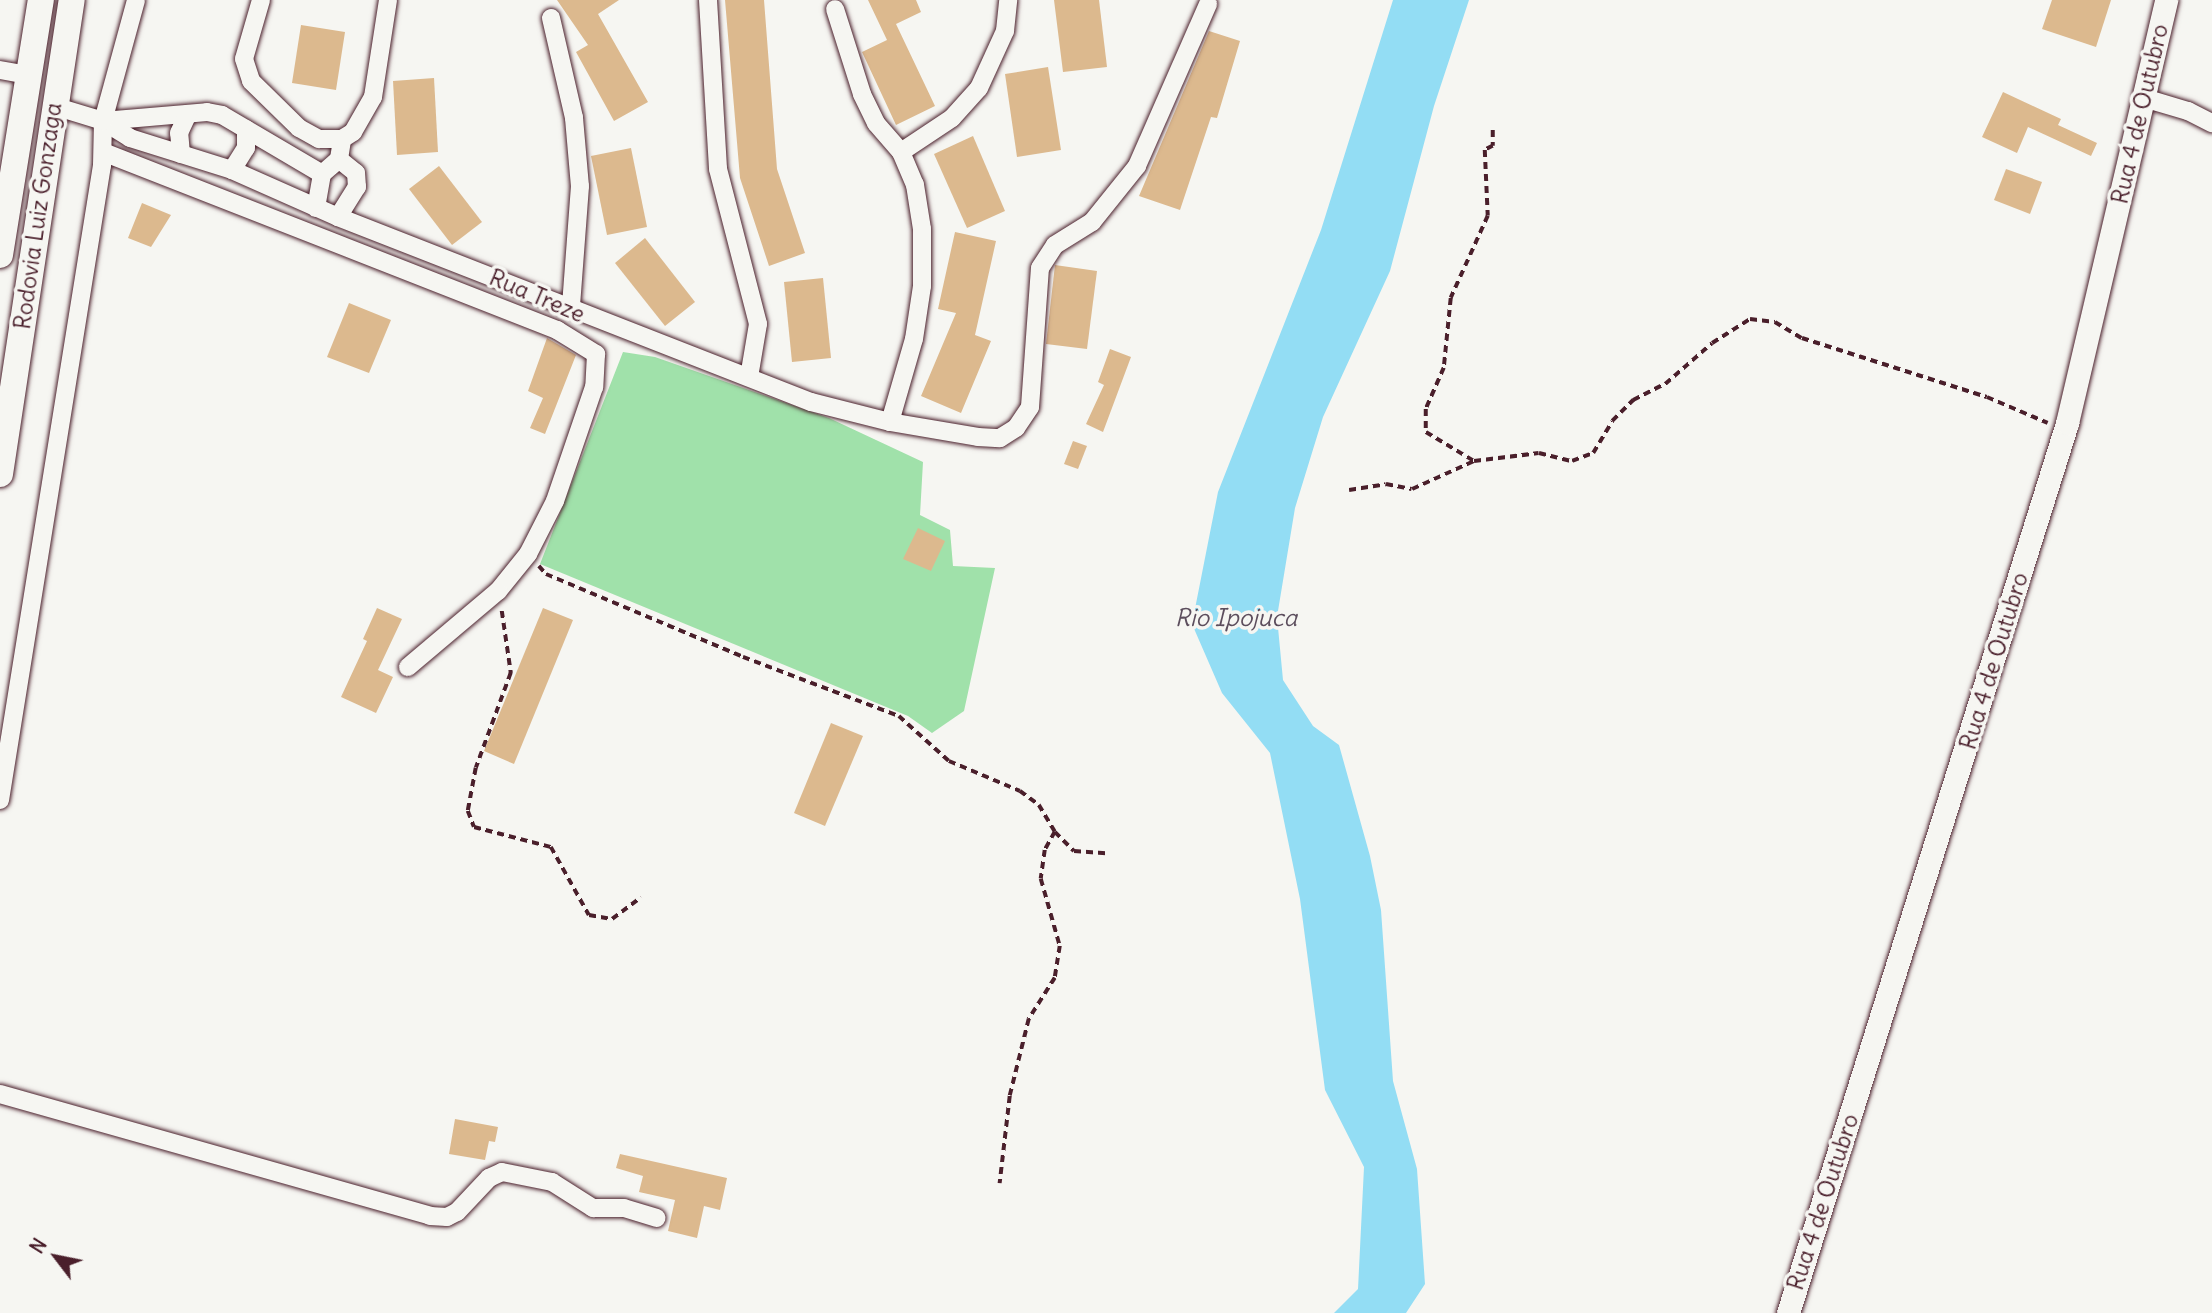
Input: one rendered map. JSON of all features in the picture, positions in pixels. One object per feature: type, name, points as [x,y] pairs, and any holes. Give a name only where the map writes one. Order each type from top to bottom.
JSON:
[{"type":"highway","name":"Rodovia Luiz Gonzaga","points":[[0,256],[41,0]]},
{"type":"highway","name":"Rodovia Luiz Gonzaga","points":[[0,474],[72,0]]},
{"type":"main road","name":"Rua 4 de Outubro","points":[[1788,1313],[2067,423],[2166,0]]},
{"type":"street","points":[[0,800],[103,152],[103,121],[136,0]]},
{"type":"street","points":[[261,0],[244,59],[251,81],[299,128],[319,139],[342,139],[353,132],[373,97],[388,0]]},
{"type":"street","points":[[708,0],[718,169],[758,324],[749,377]]},
{"type":"street","points":[[901,152],[953,118],[979,88],[1004,31],[1009,0]]},
{"type":"street","points":[[54,106],[103,121],[130,138],[232,170],[338,218],[571,305],[811,402],[890,422],[978,437],[1000,438],[1016,428],[1030,407],[1040,268],[1055,245],[1092,222],[1137,166],[1208,4]]},
{"type":"street","points":[[835,9],[862,94],[876,123],[901,152],[915,185],[922,229],[922,286],[914,339],[890,422]]},
{"type":"street","points":[[551,18],[574,118],[580,186],[571,305]]},
{"type":"street","points":[[0,69],[29,75]]},
{"type":"street","points":[[2144,98],[2188,111],[2212,123]]},
{"type":"street","points":[[2188,111],[2212,111]]},
{"type":"street","points":[[103,121],[188,114],[222,115],[322,174]]},
{"type":"street","points":[[181,154],[179,133],[188,114]]},
{"type":"street","points":[[232,170],[246,148],[246,129]]},
{"type":"street","points":[[316,208],[322,174],[339,159],[342,139]]},
{"type":"street","name":"Rua Treze","points":[[103,152],[448,285],[587,345],[596,354],[594,387],[555,501],[528,554],[498,591],[408,667]]},
{"type":"street","points":[[338,218],[357,187],[356,173],[339,159]]},
{"type":"street","points":[[0,1094],[430,1216],[447,1217],[457,1212],[489,1178],[502,1172],[552,1182],[593,1208],[624,1208],[656,1218]]},
{"type":"path","points":[[1474,461],[1426,432],[1426,409],[1444,368],[1451,298],[1488,216],[1485,150],[1493,146],[1493,130]]},
{"type":"path","points":[[1349,491],[1385,484],[1412,489],[1474,461],[1539,453],[1572,461],[1592,453],[1612,421],[1633,400],[1665,384],[1712,343],[1750,320],[1776,321],[1802,338],[1987,397],[2045,423],[2067,423]]},
{"type":"path","points":[[528,554],[547,574],[899,716],[949,761],[1020,790],[1039,805],[1055,832],[1074,851],[1106,853]]},
{"type":"path","points":[[498,591],[511,673],[476,768],[468,811],[474,827],[551,847],[589,915],[612,919],[641,897]]},
{"type":"path","points":[[1000,1182],[1010,1096],[1029,1019],[1055,978],[1060,946],[1041,879],[1045,850],[1055,832]]},
{"type":"green space","points":[[623,352],[655,357],[829,418],[923,462],[920,515],[950,530],[953,566],[995,568],[964,711],[932,733],[908,716],[540,564]]},
{"type":"water","name":"Rio Ipojuca","points":[[1393,0],[1469,0],[1434,106],[1390,271],[1323,417],[1295,508],[1277,617],[1283,680],[1313,726],[1339,745],[1370,856],[1381,910],[1393,1081],[1417,1169],[1425,1284],[1406,1313],[1334,1313],[1358,1289],[1364,1167],[1325,1090],[1300,899],[1270,753],[1222,693],[1192,624],[1218,492],[1321,230]]},
{"type":"building","points":[[557,0],[619,0],[598,14],[648,102],[614,121],[576,52],[588,45]]},
{"type":"building","points":[[725,0],[764,0],[777,169],[805,253],[769,266],[740,178]]},
{"type":"building","points":[[868,0],[916,0],[921,12],[896,24],[935,106],[896,125],[862,52],[887,40]]},
{"type":"building","points":[[1054,0],[1099,0],[1107,67],[1063,72]]},
{"type":"building","points":[[2052,0],[2111,0],[2096,47],[2042,29]]},
{"type":"building","points":[[301,25],[345,32],[336,90],[292,83]]},
{"type":"building","points":[[1209,31],[1240,41],[1217,118],[1211,117],[1180,210],[1139,196]]},
{"type":"building","points":[[1048,67],[1061,150],[1017,157],[1005,74]]},
{"type":"building","points":[[434,78],[438,152],[397,155],[393,81]]},
{"type":"building","points":[[2003,92],[2061,119],[2058,125],[2097,143],[2091,156],[2028,127],[2017,153],[1982,137]]},
{"type":"building","points":[[973,136],[1005,211],[967,228],[934,154]]},
{"type":"building","points":[[631,148],[647,227],[607,235],[591,156]]},
{"type":"building","points":[[439,166],[482,222],[452,245],[409,189]]},
{"type":"building","points":[[2006,169],[2042,182],[2030,214],[1994,200]]},
{"type":"building","points":[[142,203],[171,215],[151,247],[128,238]]},
{"type":"building","points":[[955,232],[996,241],[975,335],[991,341],[961,413],[921,396],[956,313],[938,309]]},
{"type":"building","points":[[645,238],[695,302],[665,326],[615,263]]},
{"type":"building","points":[[1055,265],[1097,271],[1087,349],[1046,344]]},
{"type":"building","points":[[823,278],[831,358],[792,362],[784,282]]},
{"type":"building","points":[[349,303],[391,320],[369,373],[327,357]]},
{"type":"building","points":[[547,338],[576,355],[545,434],[530,428],[543,398],[528,391]]},
{"type":"building","points":[[1110,349],[1131,357],[1103,432],[1086,424],[1104,385],[1098,382]]},
{"type":"building","points":[[1073,441],[1087,446],[1078,469],[1064,464]]},
{"type":"building","points":[[918,528],[945,541],[931,571],[903,559]]},
{"type":"building","points":[[377,608],[402,619],[378,670],[393,677],[376,713],[341,697],[367,641],[363,639]]},
{"type":"building","points":[[543,608],[573,620],[514,764],[484,751]]},
{"type":"building","points":[[831,723],[863,736],[825,826],[794,813]]},
{"type":"building","points":[[455,1119],[498,1127],[495,1142],[489,1141],[485,1160],[449,1154]]},
{"type":"building","points":[[620,1154],[727,1178],[720,1210],[704,1206],[697,1238],[668,1231],[675,1200],[639,1192],[643,1176],[616,1168]]}]
